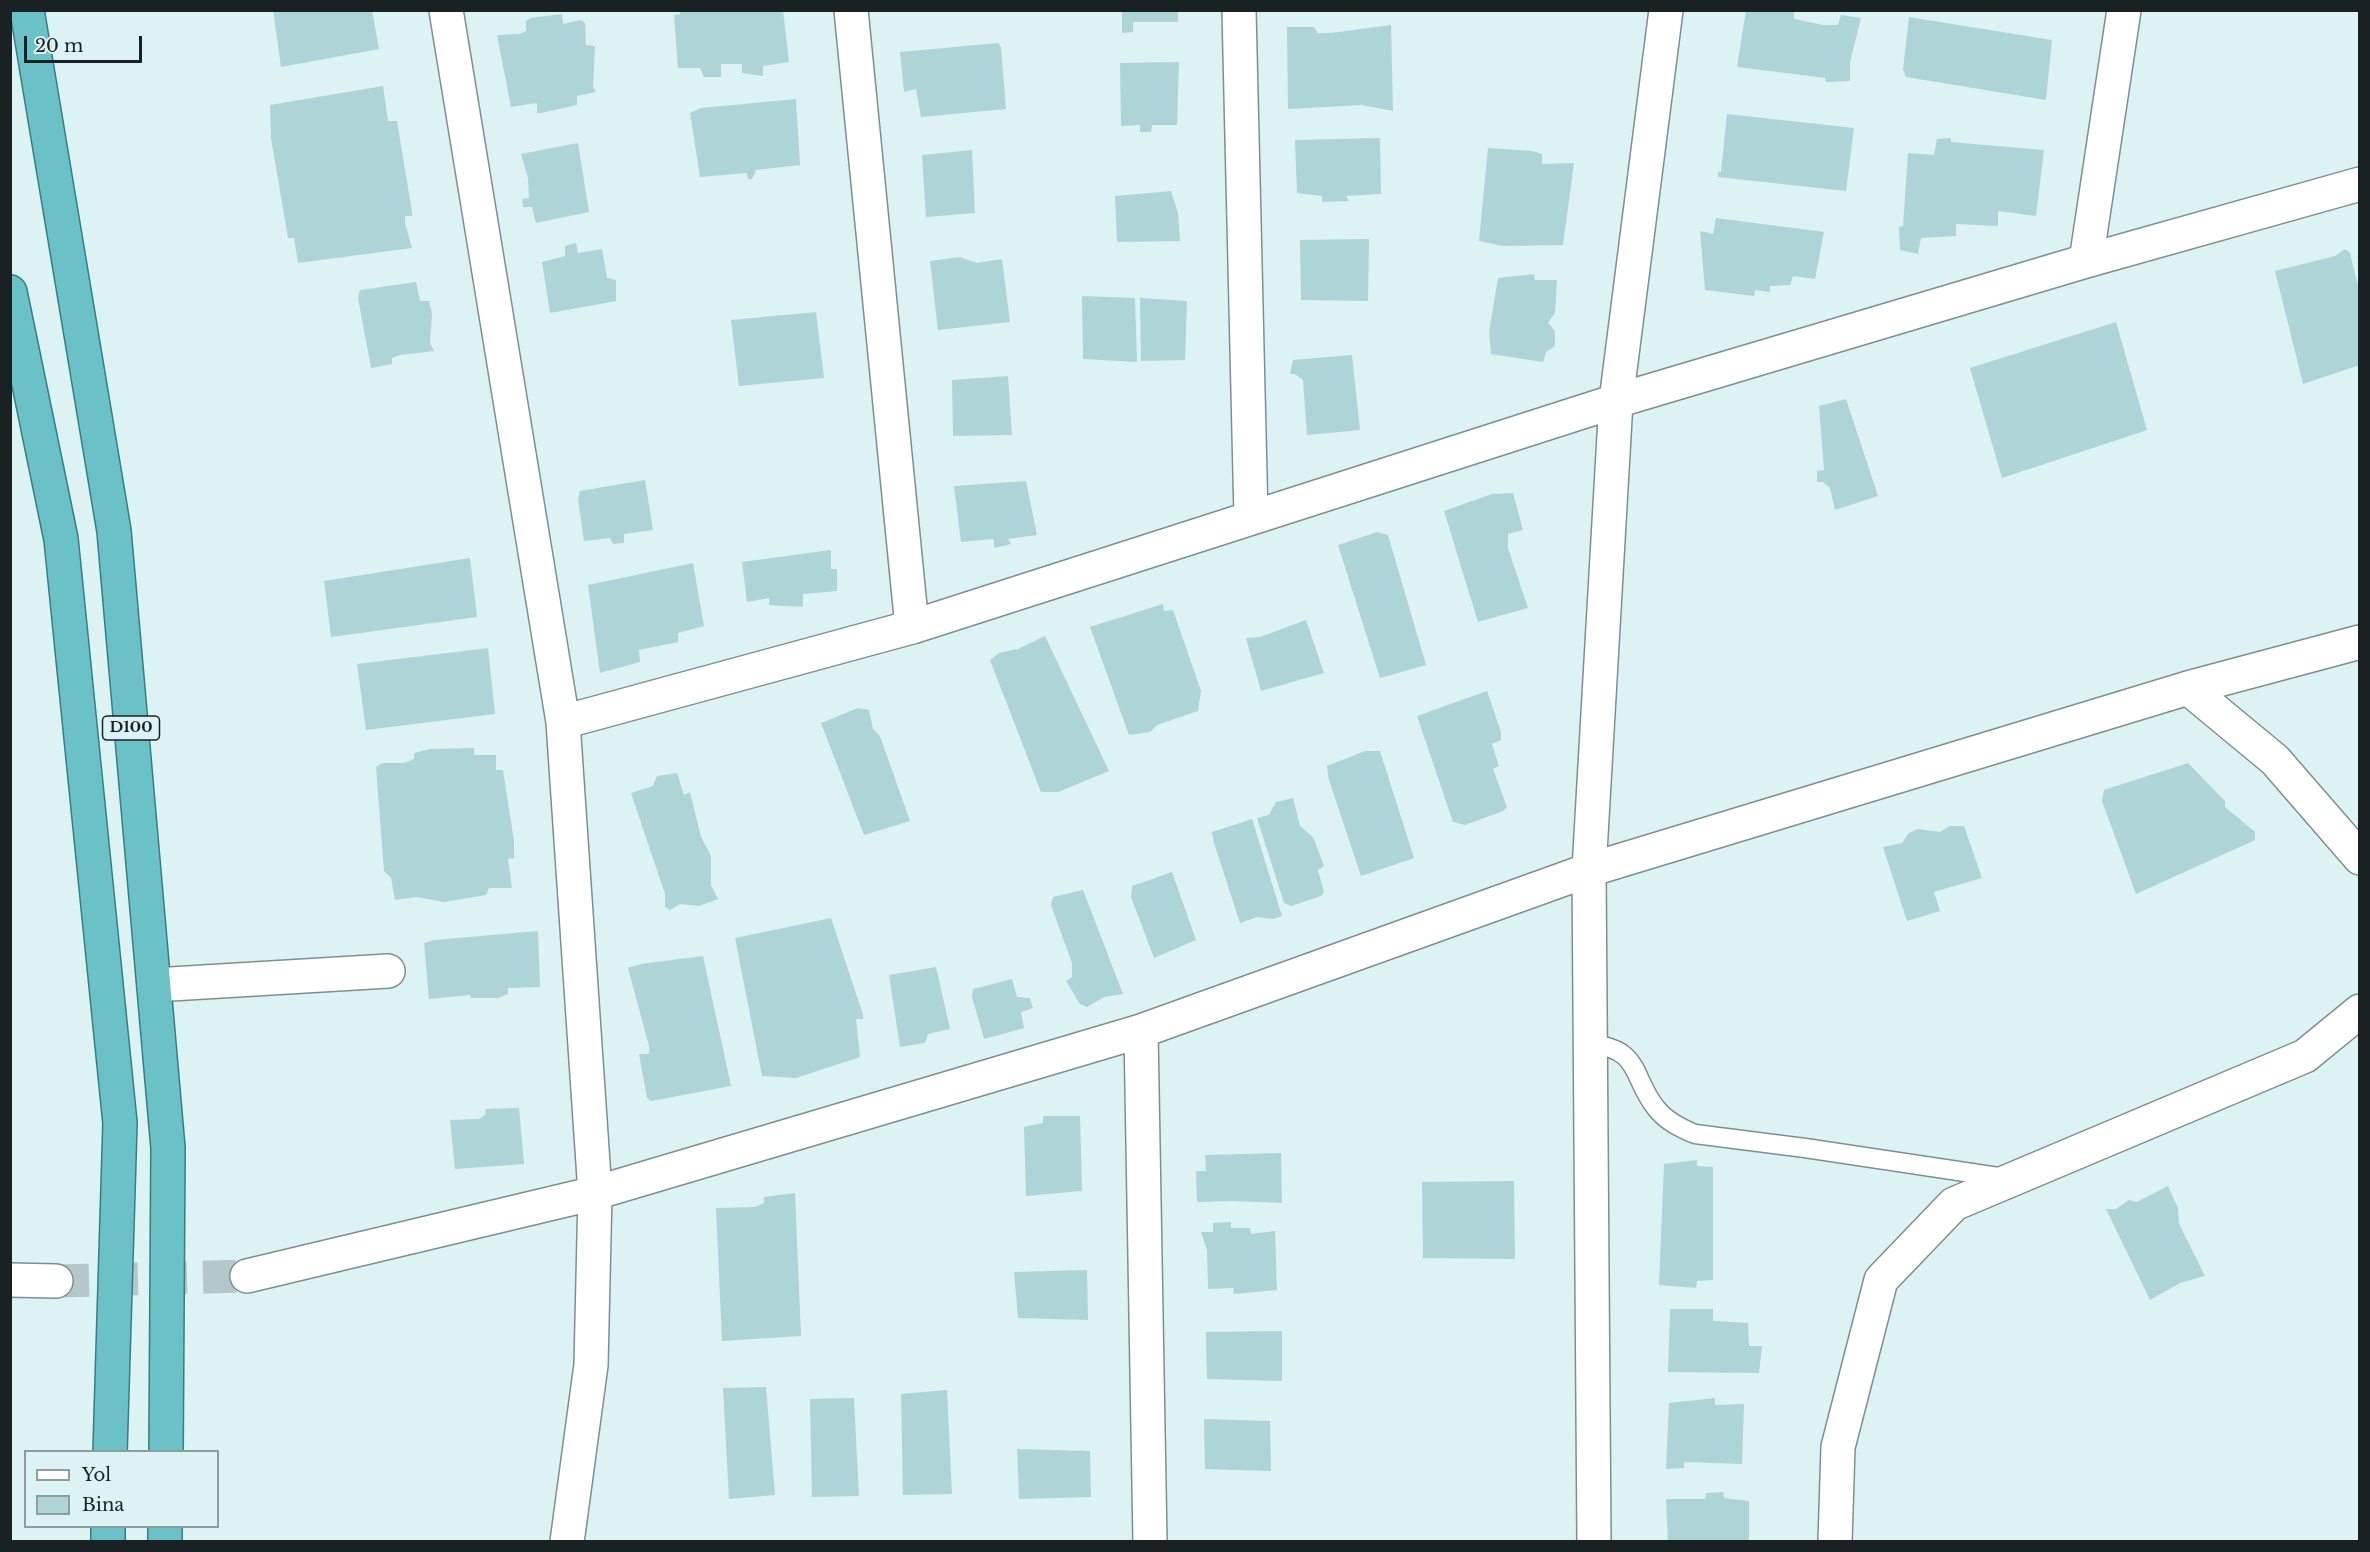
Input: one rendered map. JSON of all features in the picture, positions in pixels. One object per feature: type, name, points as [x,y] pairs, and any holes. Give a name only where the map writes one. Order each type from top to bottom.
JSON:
[{"type":"highway","name":"D100","points":[[27,10],[114,531],[168,1148],[166,1450]]},
{"type":"highway","name":"D100","points":[[10,292],[61,539],[120,1123],[110,1450]]},
{"type":"street","points":[[446,10],[563,722],[596,1193],[591,1365],[567,1542]]},
{"type":"street","points":[[851,10],[912,627]]},
{"type":"street","points":[[1239,10],[1251,518]]},
{"type":"street","points":[[1594,1542],[1589,870],[1616,401],[1666,10]]},
{"type":"street","points":[[2086,261],[2124,10]]},
{"type":"street","points":[[563,722],[912,627],[1616,401],[2086,261],[2360,184]]},
{"type":"street","points":[[247,1276],[596,1193],[1141,1031],[1589,870],[2188,688],[2360,642]]},
{"type":"street","points":[[2188,688],[2275,760],[2360,858]]},
{"type":"street","points":[[154,986],[388,971]]},
{"type":"street","points":[[1835,1542],[1838,1447],[1881,1280],[1954,1204],[2305,1056],[2360,1011]]},
{"type":"street","points":[[1141,1031],[1150,1542]]},
{"type":"street","points":[[10,1280],[56,1281]]},
{"type":"lane","points":[[1590,1044],[1609,1047],[1626,1057],[1634,1066],[1656,1109],[1680,1128],[1695,1134],[2013,1179]]},
{"type":"building","points":[[273,10],[372,10],[379,49],[281,67]]},
{"type":"building","points":[[680,10],[783,10],[789,62],[763,66],[763,76],[742,73],[742,64],[721,64],[721,77],[704,77],[700,68],[678,68],[674,15],[680,14]]},
{"type":"building","points":[[1122,10],[1178,10],[1178,22],[1133,22],[1133,32],[1122,33]]},
{"type":"building","points":[[1746,10],[1794,10],[1794,19],[1823,25],[1838,25],[1841,15],[1861,18],[1850,62],[1850,81],[1826,82],[1825,78],[1737,67]]},
{"type":"building","points":[[562,14],[563,24],[581,20],[585,23],[586,45],[595,46],[593,87],[596,92],[577,96],[577,105],[541,113],[537,113],[537,103],[511,107],[497,35],[519,34],[526,31],[526,21],[531,18]]},
{"type":"building","points":[[1909,17],[2052,40],[2046,100],[1906,77],[1903,69]]},
{"type":"building","points":[[1391,25],[1393,111],[1362,105],[1288,109],[1287,27],[1314,27],[1318,33],[1331,33]]},
{"type":"building","points":[[998,43],[1001,47],[1006,109],[921,117],[916,89],[904,92],[900,52]]},
{"type":"building","points":[[1179,62],[1177,125],[1152,125],[1151,132],[1140,132],[1140,125],[1121,126],[1120,63]]},
{"type":"building","points":[[383,86],[388,121],[397,121],[412,212],[412,216],[405,216],[405,223],[412,248],[298,263],[294,238],[288,238],[271,138],[270,105]]},
{"type":"building","points":[[796,99],[800,165],[756,170],[752,179],[748,179],[747,173],[700,177],[690,113],[701,108]]},
{"type":"building","points":[[1727,114],[1854,128],[1846,191],[1718,177],[1718,172],[1721,172]]},
{"type":"building","points":[[1380,138],[1381,194],[1346,196],[1349,201],[1322,202],[1322,196],[1297,193],[1295,140]]},
{"type":"building","points":[[1951,138],[1951,142],[2044,150],[2036,216],[1998,211],[1998,226],[1956,224],[1956,236],[1921,238],[1918,254],[1900,250],[1899,227],[1903,226],[1908,153],[1934,155],[1937,139]]},
{"type":"building","points":[[578,143],[589,212],[536,223],[532,207],[523,207],[522,199],[529,198],[528,178],[521,154]]},
{"type":"building","points":[[1488,148],[1532,151],[1542,154],[1542,164],[1574,163],[1563,245],[1503,246],[1479,241]]},
{"type":"building","points":[[972,150],[975,213],[926,217],[922,155]]},
{"type":"building","points":[[1171,191],[1178,213],[1180,241],[1117,242],[1115,196]]},
{"type":"building","points":[[1716,218],[1824,232],[1815,279],[1793,276],[1790,285],[1770,286],[1770,292],[1755,290],[1754,296],[1705,290],[1700,231],[1713,234]]},
{"type":"building","points":[[1369,239],[1368,301],[1301,300],[1300,240]]},
{"type":"building","points":[[576,243],[578,253],[602,249],[607,278],[616,280],[616,301],[550,313],[542,262],[565,256],[565,246]]},
{"type":"building","points":[[2345,249],[2350,253],[2360,294],[2360,365],[2303,384],[2275,271],[2335,256]]},
{"type":"building","points":[[960,257],[977,263],[1002,259],[1010,322],[938,330],[930,261]]},
{"type":"building","points":[[1534,274],[1535,280],[1557,280],[1555,313],[1548,323],[1555,331],[1555,346],[1546,352],[1543,362],[1491,354],[1489,332],[1498,278]]},
{"type":"building","points":[[416,282],[420,301],[429,301],[432,314],[430,343],[434,351],[400,355],[392,358],[392,364],[371,368],[358,298],[360,290]]},
{"type":"building","points":[[1082,296],[1135,298],[1137,362],[1083,359]]},
{"type":"building","points":[[1140,298],[1187,301],[1185,360],[1141,361]]},
{"type":"building","points":[[816,312],[824,378],[739,386],[731,320]]},
{"type":"building","points":[[2116,322],[2147,430],[2002,478],[1970,368]]},
{"type":"building","points":[[1352,355],[1360,430],[1307,435],[1303,380],[1295,374],[1290,374],[1293,360]]},
{"type":"building","points":[[1008,376],[1012,435],[953,436],[952,380]]},
{"type":"building","points":[[1846,399],[1878,496],[1835,510],[1830,488],[1823,482],[1817,482],[1817,471],[1824,470],[1819,406]]},
{"type":"building","points":[[645,480],[653,530],[624,534],[624,543],[613,544],[610,538],[584,541],[578,499],[580,491]]},
{"type":"building","points":[[1026,481],[1037,535],[1008,539],[1011,544],[994,548],[994,539],[961,542],[954,486]]},
{"type":"building","points":[[1513,493],[1523,530],[1508,534],[1508,548],[1528,608],[1478,622],[1444,511],[1492,494]]},
{"type":"building","points":[[1377,532],[1388,535],[1426,665],[1380,678],[1338,545]]},
{"type":"building","points":[[831,550],[831,569],[837,569],[837,591],[803,594],[803,607],[769,605],[769,598],[747,602],[742,562]]},
{"type":"building","points":[[470,558],[477,617],[331,637],[324,581]]},
{"type":"building","points":[[693,563],[704,626],[678,633],[678,642],[639,650],[640,662],[600,673],[588,585]]},
{"type":"building","points":[[1163,604],[1164,611],[1173,610],[1201,691],[1198,711],[1157,725],[1150,732],[1129,735],[1090,627]]},
{"type":"building","points":[[1306,620],[1324,673],[1261,691],[1246,638],[1260,637]]},
{"type":"building","points":[[1045,636],[1109,771],[1058,792],[1041,792],[990,660],[999,653],[1018,649]]},
{"type":"building","points":[[488,648],[495,714],[366,730],[357,664]]},
{"type":"building","points":[[1487,691],[1501,732],[1501,740],[1492,744],[1499,766],[1493,769],[1507,807],[1503,811],[1465,825],[1453,822],[1417,716]]},
{"type":"building","points":[[858,708],[869,710],[873,729],[880,736],[910,821],[864,835],[821,723]]},
{"type":"building","points":[[474,748],[474,755],[496,755],[496,770],[503,770],[514,841],[514,858],[508,859],[512,888],[489,888],[486,895],[444,902],[417,897],[395,900],[391,878],[384,871],[376,767],[382,763],[404,763],[414,759],[414,753],[430,749]]},
{"type":"building","points":[[1365,751],[1380,751],[1414,858],[1361,876],[1329,780],[1327,766]]},
{"type":"building","points":[[2188,763],[2225,801],[2225,807],[2255,832],[2255,840],[2136,894],[2102,801],[2104,790]]},
{"type":"building","points":[[677,773],[684,795],[690,792],[701,837],[711,856],[711,885],[718,899],[699,906],[680,904],[670,910],[665,907],[665,894],[631,793],[653,786],[657,776]]},
{"type":"building","points":[[1293,798],[1300,826],[1313,837],[1324,866],[1318,870],[1324,892],[1321,896],[1291,906],[1284,903],[1257,818],[1269,815],[1276,802]]},
{"type":"building","points":[[1252,819],[1282,916],[1272,919],[1257,917],[1240,923],[1212,832]]},
{"type":"building","points":[[1950,826],[1964,826],[1982,878],[1934,892],[1940,911],[1907,921],[1883,847],[1902,843],[1909,833],[1918,829],[1940,832]]},
{"type":"building","points":[[1172,872],[1196,940],[1154,958],[1131,897],[1132,886]]},
{"type":"building","points":[[1083,890],[1123,994],[1104,997],[1087,1007],[1080,1004],[1066,981],[1072,977],[1072,963],[1051,905],[1053,897]]},
{"type":"building","points":[[831,918],[863,1015],[863,1019],[856,1019],[860,1057],[796,1078],[762,1076],[735,938]]},
{"type":"building","points":[[538,931],[540,987],[508,988],[508,994],[498,998],[471,998],[470,995],[429,999],[424,943],[434,940]]},
{"type":"building","points":[[703,956],[731,1086],[651,1101],[647,1098],[639,1054],[649,1054],[649,1046],[628,968],[641,964]]},
{"type":"building","points":[[936,967],[950,1029],[928,1034],[925,1043],[900,1047],[889,975]]},
{"type":"building","points":[[1012,979],[1017,997],[1030,998],[1033,1008],[1021,1012],[1024,1028],[984,1039],[972,997],[973,989]]},
{"type":"building","points":[[519,1108],[524,1164],[455,1169],[450,1120],[479,1119],[485,1115],[486,1109]]},
{"type":"building","points":[[1043,1116],[1080,1116],[1082,1191],[1026,1196],[1024,1127],[1043,1123]]},
{"type":"building","points":[[1281,1153],[1282,1203],[1197,1202],[1196,1171],[1206,1171],[1205,1155]]},
{"type":"building","points":[[1697,1160],[1697,1166],[1713,1167],[1713,1280],[1697,1281],[1696,1288],[1659,1285],[1664,1164]]},
{"type":"building","points":[[1514,1181],[1515,1259],[1423,1258],[1422,1182]]},
{"type":"building","points":[[2168,1186],[2178,1208],[2179,1224],[2205,1276],[2180,1283],[2150,1300],[2106,1209],[2116,1209],[2129,1200],[2137,1202]]},
{"type":"building","points":[[795,1193],[801,1336],[722,1341],[716,1208],[755,1207],[764,1203],[764,1197]]},
{"type":"building","points":[[1231,1222],[1231,1228],[1250,1228],[1251,1234],[1275,1231],[1277,1290],[1234,1294],[1233,1288],[1208,1289],[1207,1250],[1201,1232],[1213,1232],[1213,1223]]},
{"type":"building","points":[[1087,1270],[1088,1320],[1018,1318],[1014,1272]]},
{"type":"building","points":[[1670,1309],[1713,1309],[1713,1321],[1748,1323],[1749,1346],[1762,1346],[1759,1373],[1668,1372]]},
{"type":"building","points":[[1282,1331],[1282,1381],[1207,1379],[1206,1332]]},
{"type":"building","points":[[766,1387],[775,1495],[729,1499],[723,1388]]},
{"type":"building","points":[[947,1390],[952,1494],[903,1495],[901,1394]]},
{"type":"building","points":[[854,1398],[859,1496],[812,1497],[810,1399]]},
{"type":"building","points":[[1715,1398],[1715,1405],[1744,1404],[1742,1464],[1684,1462],[1684,1468],[1666,1469],[1669,1403]]},
{"type":"building","points":[[1204,1419],[1270,1421],[1271,1471],[1205,1469]]},
{"type":"building","points":[[1017,1449],[1090,1451],[1091,1497],[1019,1499]]},
{"type":"building","points":[[1723,1492],[1724,1498],[1749,1501],[1749,1542],[1668,1542],[1666,1499],[1705,1499],[1706,1493]]},
{"type":"tunnel","points":[[56,1281],[247,1276]]}]
